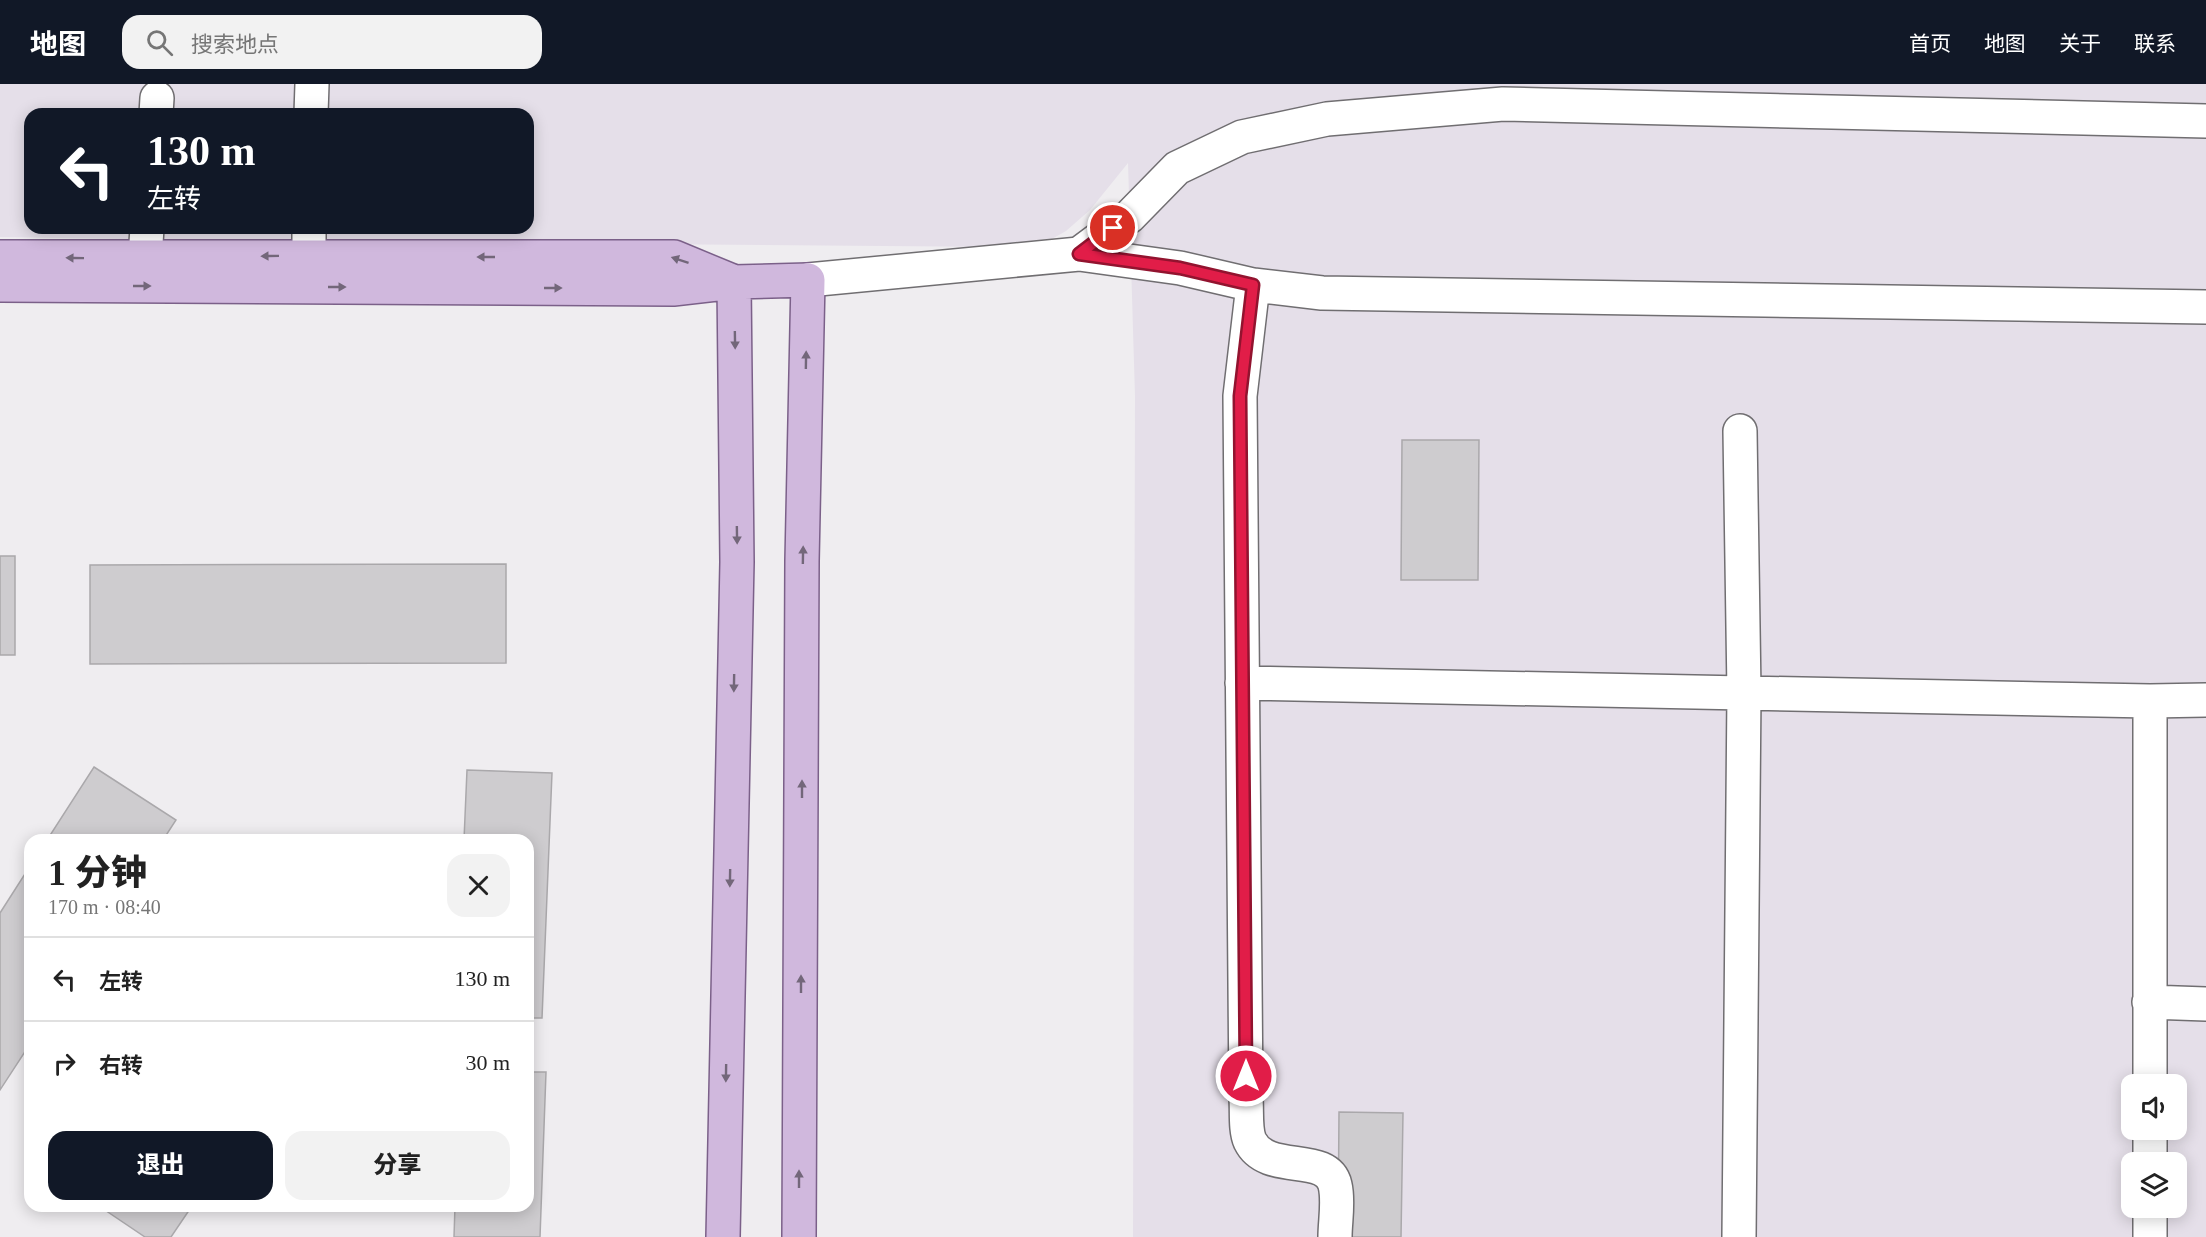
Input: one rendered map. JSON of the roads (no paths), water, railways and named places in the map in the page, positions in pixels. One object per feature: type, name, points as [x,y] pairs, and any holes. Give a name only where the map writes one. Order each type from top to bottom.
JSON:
[{"type":"main road","points":[[0,257],[146,243],[309,242],[674,257],[734,282]]},
{"type":"main road","points":[[0,285],[673,289],[734,282],[808,280],[802,561],[799,1237]]},
{"type":"main road","points":[[723,1237],[737,562],[734,282]]},
{"type":"lane","points":[[311,108],[312,84]]},
{"type":"lane","points":[[1079,254],[1130,216],[1177,168],[1242,136],[1327,118],[1503,94],[2206,121]]},
{"type":"lane","points":[[808,280],[1079,254],[1180,268],[1253,285],[1322,294],[2206,307]]},
{"type":"lane","points":[[1253,285],[1240,396],[1246,1099],[1249,1139],[1257,1151],[1270,1159],[1325,1170],[1335,1184],[1335,1237]]},
{"type":"lane","points":[[1739,1237],[1744,692],[1740,431]]},
{"type":"lane","points":[[1242,683],[2150,701],[2206,700]]},
{"type":"lane","points":[[2150,701],[2150,1074]]},
{"type":"lane","points":[[2150,1002],[2206,1004]]},
{"type":"lane","points":[[2150,1218],[2150,1237]]}]
